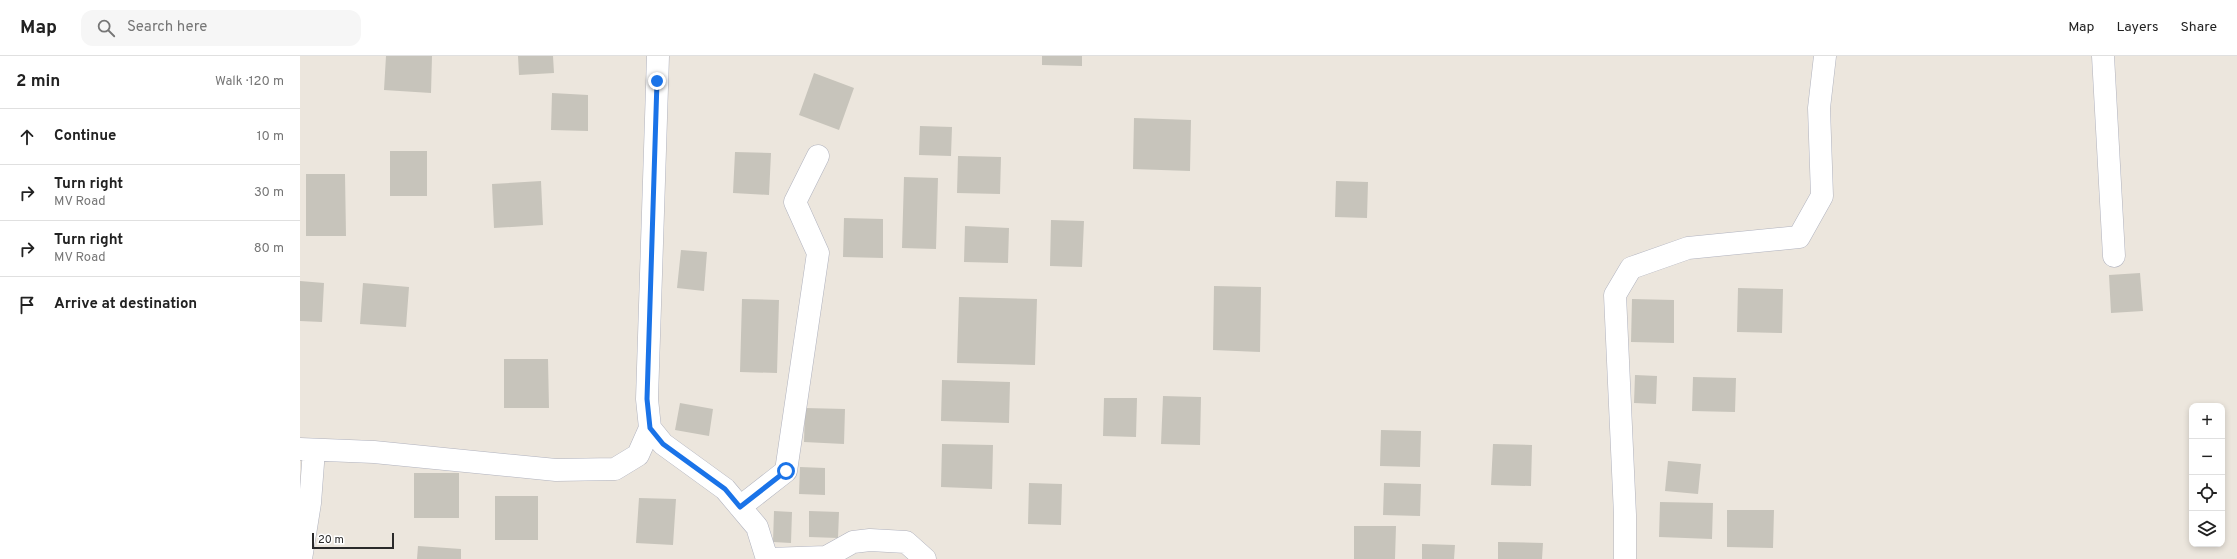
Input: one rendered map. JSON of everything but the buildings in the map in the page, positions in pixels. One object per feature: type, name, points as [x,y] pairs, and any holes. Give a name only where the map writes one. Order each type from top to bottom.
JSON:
[{"type":"street","points":[[301,559],[310,503],[307,450],[374,452],[556,470],[615,468],[638,455],[650,428],[647,399],[658,56]]},
{"type":"street","points":[[1625,559],[1625,507],[1615,295],[1631,268],[1688,248],[1799,237],[1822,196],[1819,108],[1825,56]]},
{"type":"street","points":[[2103,56],[2114,256]]},
{"type":"street","points":[[740,507],[786,471],[818,253],[795,202],[818,156]]},
{"type":"street","points":[[650,428],[663,444],[725,489],[757,527],[768,559],[826,557],[853,542],[870,540],[906,542],[925,559]]},
{"type":"route","points":[[657,81],[647,399],[650,428],[663,444],[725,489],[740,507],[786,471]]}]
